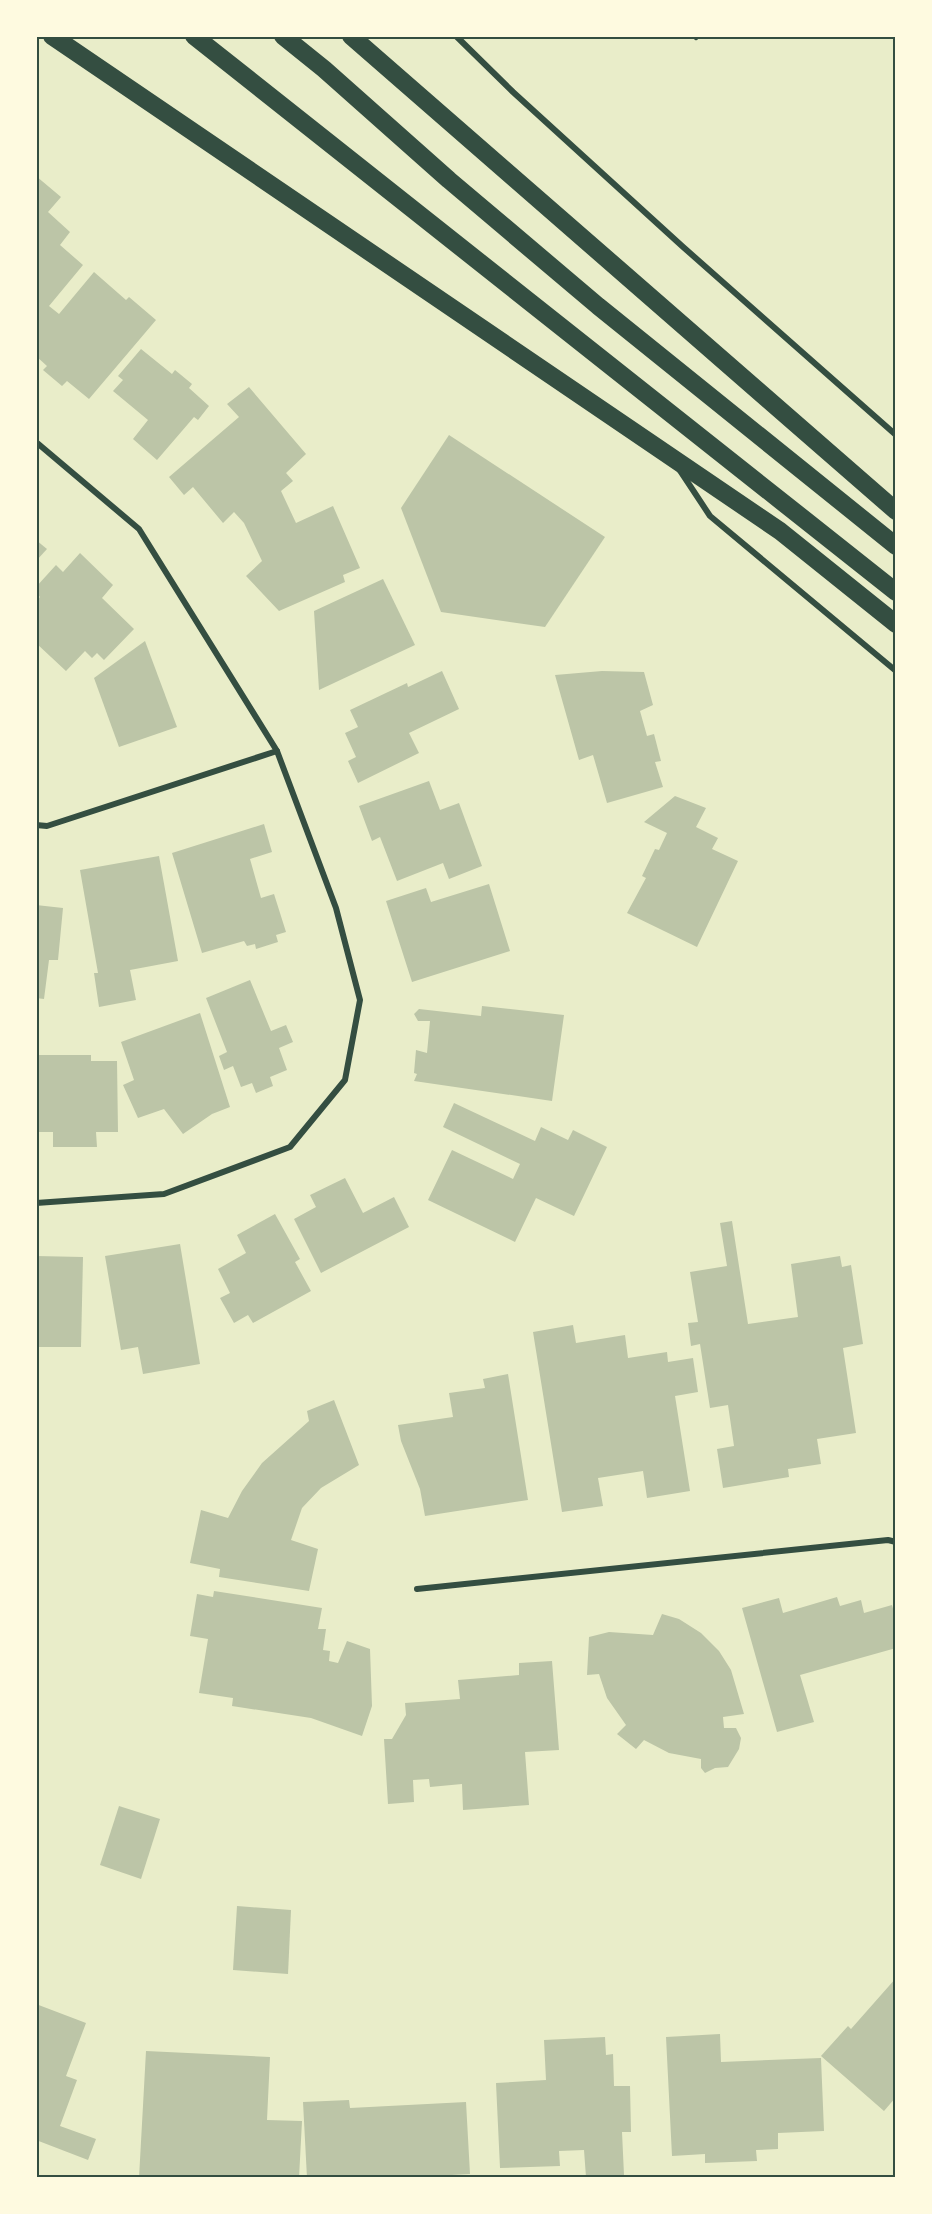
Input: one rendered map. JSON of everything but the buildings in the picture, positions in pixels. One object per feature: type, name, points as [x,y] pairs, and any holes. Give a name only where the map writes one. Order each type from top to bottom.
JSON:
[{"type":"highway","points":[[52,36],[780,531],[896,624]]},
{"type":"highway","points":[[194,36],[896,592]]},
{"type":"highway","points":[[283,36],[598,306],[896,546]]},
{"type":"highway","points":[[351,36],[896,511]]},
{"type":"street","points":[[456,36],[513,92],[682,246],[896,435]]},
{"type":"street","points":[[36,442],[139,529],[277,751],[336,908],[360,1000],[345,1080],[290,1147],[164,1194],[36,1203]]},
{"type":"street","points":[[668,454],[710,516],[896,670]]},
{"type":"street","points":[[36,825],[47,826],[277,751]]},
{"type":"street","points":[[417,1590],[888,1540],[896,1542]]}]
